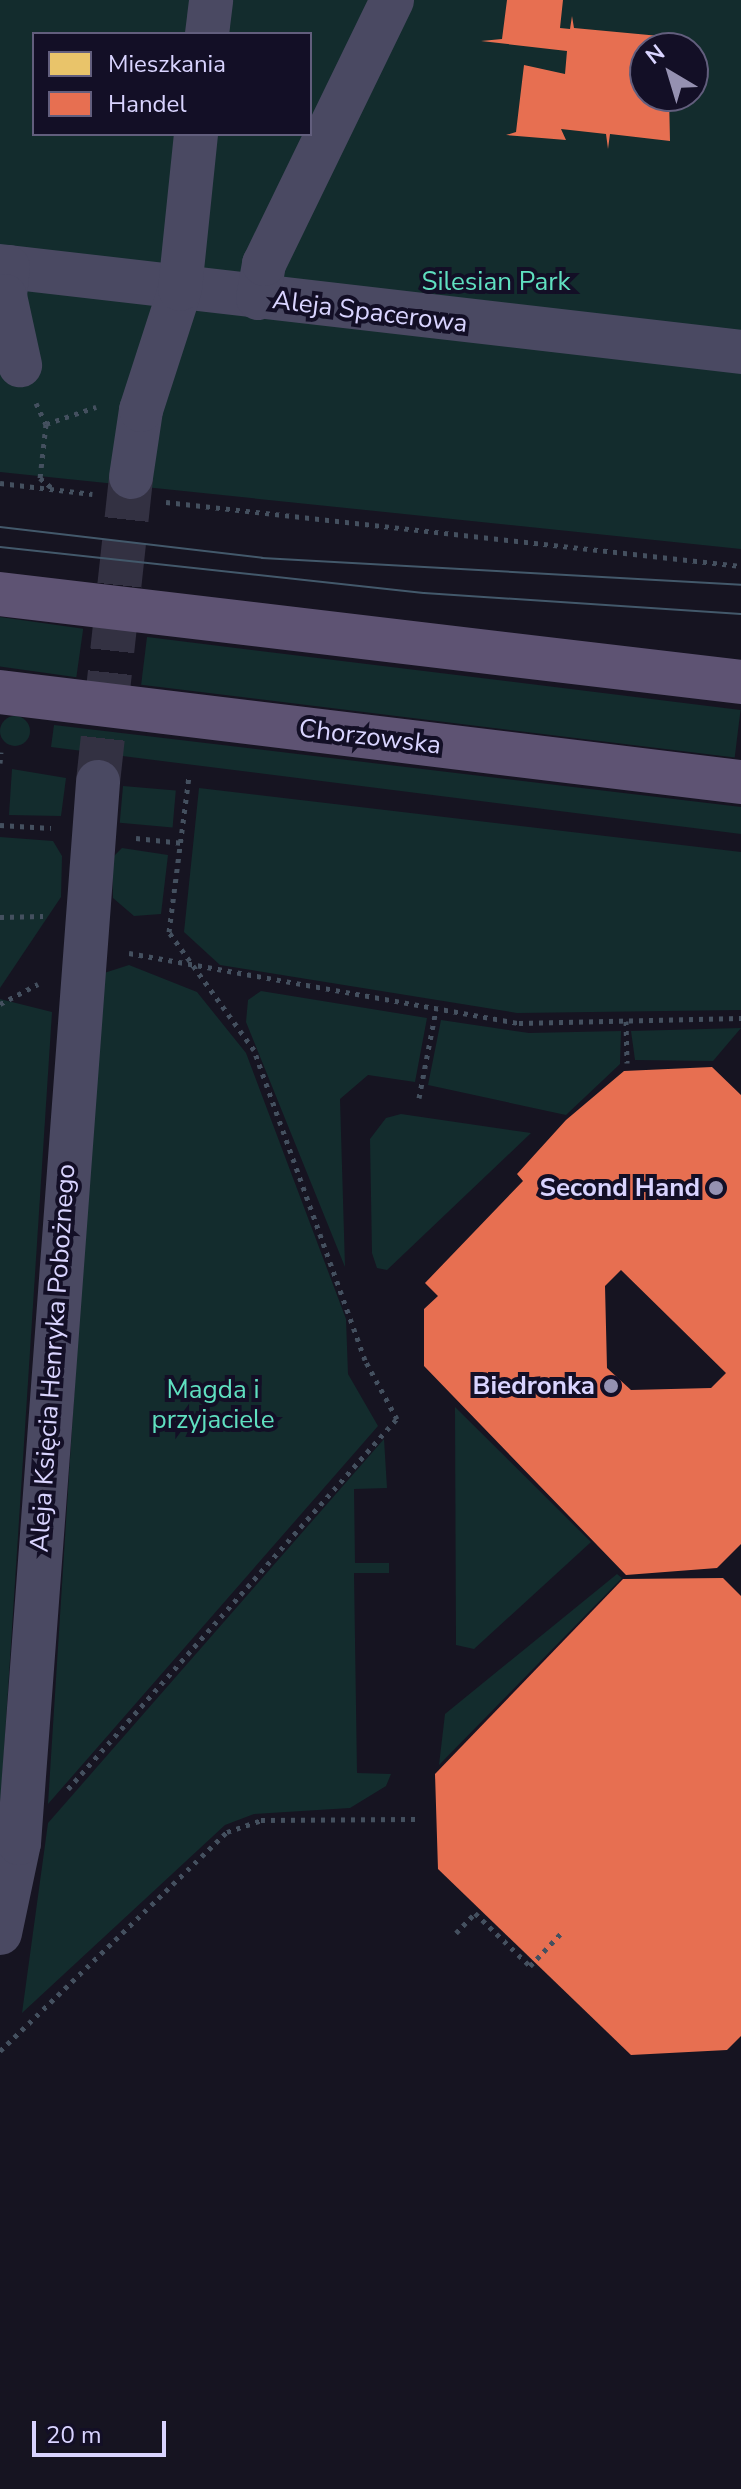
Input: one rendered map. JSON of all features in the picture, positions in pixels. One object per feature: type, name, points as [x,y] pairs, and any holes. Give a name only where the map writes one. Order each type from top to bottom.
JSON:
[{"type":"main road","points":[[0,594],[741,682]]},
{"type":"main road","name":"Chorzowska","points":[[0,692],[741,782]]},
{"type":"street","points":[[207,32],[211,0]]},
{"type":"street","points":[[258,298],[264,264],[392,0]]},
{"type":"street","points":[[126,490],[141,410],[180,289],[196,136]]},
{"type":"street","points":[[4,267],[5,296],[20,365]]},
{"type":"street","name":"Aleja Spacerowa","points":[[4,267],[741,352]]},
{"type":"street","name":"Aleja Księcia Henryka Pobożnego","points":[[0,1933],[19,1843],[82,941],[98,782]]},
{"type":"path","points":[[54,489],[40,478],[46,424],[81,413]]},
{"type":"path","points":[[0,483],[54,489],[126,490],[741,566]]},
{"type":"path","points":[[0,763],[1,752]]},
{"type":"path","points":[[19,1843],[397,1419],[365,1360],[254,1050],[187,967],[169,932],[183,843],[189,776]]},
{"type":"path","points":[[0,825],[54,828]]},
{"type":"path","points":[[125,837],[183,843]]},
{"type":"path","points":[[82,941],[187,967],[519,1023],[741,1018]]},
{"type":"path","points":[[419,1098],[436,1010]]},
{"type":"path","points":[[626,1021],[627,1063]]},
{"type":"path","points":[[0,2051],[227,1832],[261,1820],[415,1819]]},
{"type":"path","points":[[456,1933],[475,1913],[530,1966],[564,1930]]},
{"type":"green space","name":"Silesian Park","points":[[0,0],[741,0],[741,549],[0,472]]},
{"type":"green space","points":[[0,617],[83,629],[76,677],[0,666]]},
{"type":"green space","points":[[147,637],[741,710],[735,758],[141,685]]},
{"type":"green space","points":[[15,716],[26,720],[30,731],[26,742],[15,746],[4,742],[0,731],[4,720]]},
{"type":"green space","points":[[54,725],[741,807],[741,834],[51,747]]},
{"type":"green space","points":[[12,769],[66,778],[61,816],[9,815]]},
{"type":"green space","points":[[123,786],[176,791],[173,827],[120,823]]},
{"type":"green space","points":[[199,788],[741,852],[741,1010],[517,1013],[220,965],[184,932]]},
{"type":"green space","points":[[0,837],[53,841],[62,856],[61,897],[0,988]]},
{"type":"green space","points":[[122,848],[168,855],[161,914],[134,916],[113,898],[112,858]]},
{"type":"green space","name":"Magda i przyjaciele","points":[[129,965],[197,992],[246,1053],[346,1319],[348,1374],[378,1426],[48,1804],[101,974]]},
{"type":"green space","points":[[261,991],[427,1018],[415,1082],[368,1075],[340,1099],[345,1267],[246,1022],[248,1000]]},
{"type":"green space","points":[[0,999],[52,1012],[0,1813]]},
{"type":"green space","points":[[441,1020],[529,1033],[621,1031],[620,1064],[566,1115],[428,1085]]},
{"type":"green space","points":[[741,1028],[713,1061],[635,1060],[631,1031]]},
{"type":"green space","points":[[401,1114],[531,1133],[387,1270],[377,1268],[372,1253],[370,1139],[386,1118]]},
{"type":"green space","points":[[455,1407],[591,1542],[474,1649],[456,1645]]},
{"type":"green space","points":[[384,1439],[387,1488],[354,1489],[355,1563],[389,1563],[389,1573],[354,1573],[357,1773],[391,1774],[386,1786],[350,1808],[254,1814],[225,1825],[22,2013],[48,1823]]},
{"type":"green space","points":[[617,1574],[622,1578],[439,1765],[445,1714]]},
{"type":"building: Mieszkania","points":[[675,1696],[708,1728],[741,1729],[741,1902],[714,1903],[679,1936],[647,1903],[593,1906],[594,1849],[558,1820],[593,1782],[587,1729],[645,1730]]},
{"type":"building: Handel","points":[[507,0],[563,0],[560,28],[570,29],[572,16],[574,28],[629,33],[629,112],[669,112],[670,141],[610,134],[608,149],[606,134],[561,129],[566,140],[506,135],[516,132],[524,65],[565,74],[567,51],[481,41],[502,39]]},
{"type":"building: Handel","points":[[712,1067],[741,1095],[741,1544],[717,1568],[626,1575],[424,1366],[424,1309],[438,1296],[425,1283],[523,1181],[517,1174],[566,1120],[624,1071]],"holes":[[[621,1270],[726,1373],[711,1388],[631,1390],[607,1368],[605,1286]]]},
{"type":"building: Handel","points":[[723,1578],[741,1596],[741,2036],[727,2050],[631,2055],[438,1869],[435,1774],[623,1579]]},
{"type":"tunnel","points":[[98,782],[131,477]]},
{"type":"tram line","points":[[0,527],[262,558],[741,585]]},
{"type":"tram line","points":[[0,547],[424,593],[741,614]]},
{"type":"place","name":"Second Hand","points":[[716,1188]]},
{"type":"place","name":"Biedronka","points":[[611,1386]]}]
